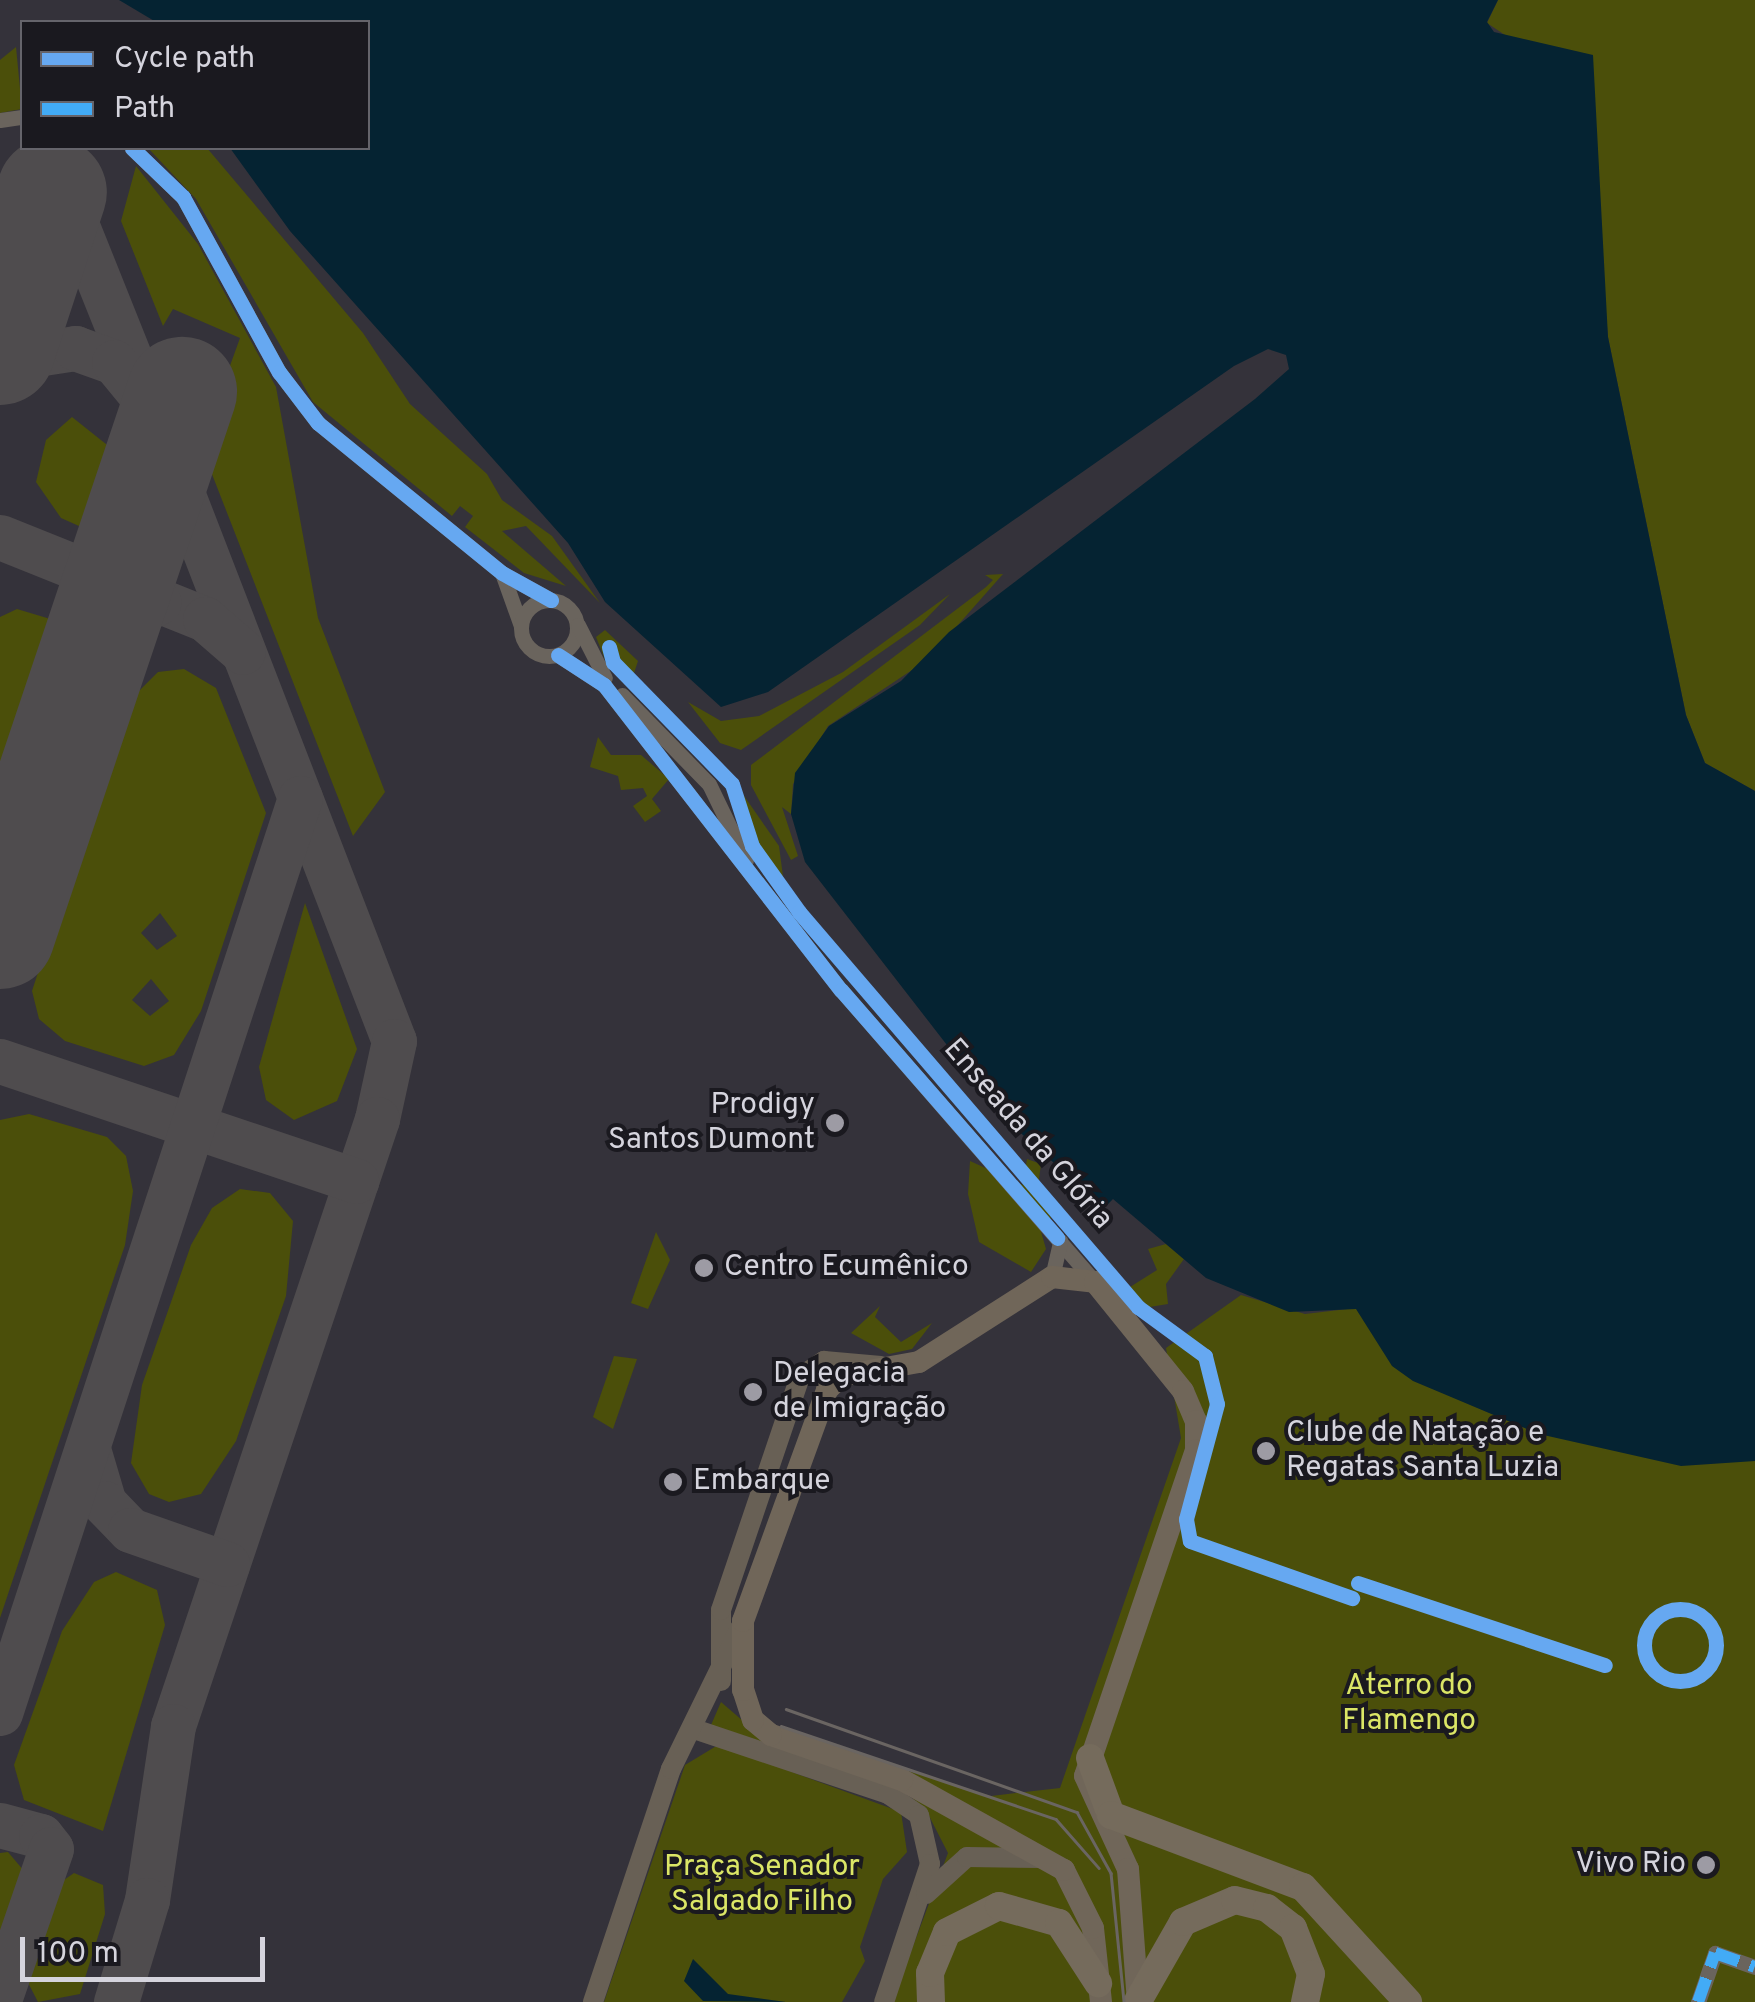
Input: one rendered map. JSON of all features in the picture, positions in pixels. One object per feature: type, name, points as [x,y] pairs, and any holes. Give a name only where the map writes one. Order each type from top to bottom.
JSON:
[{"type":"highway","points":[[1090,1758],[1111,1815],[1303,1886],[1408,2002]]},
{"type":"highway","points":[[1138,2002],[1183,1922],[1236,1900],[1268,1908],[1293,1928],[1309,1962],[1305,2002]]},
{"type":"highway","points":[[931,2002],[930,1972],[947,1932],[999,1906],[1052,1918],[1100,1993]]},
{"type":"main road","points":[[1100,1993],[1082,1894],[1045,1858],[902,1780],[765,1732],[746,1704],[742,1621],[827,1390],[841,1376],[898,1369],[1052,1277],[1094,1282],[1183,1391],[1196,1421],[1196,1450],[1090,1758],[1086,1796],[1128,1870],[1138,2002]]},
{"type":"street","points":[[134,150],[183,197],[301,403],[502,573],[551,600],[578,625],[598,670],[709,784],[755,878]]},
{"type":"street","points":[[502,573],[535,652],[558,655],[604,685],[755,878],[1094,1282]]},
{"type":"street","points":[[521,626],[528,610],[551,600]]},
{"type":"street","points":[[558,655],[578,625]]},
{"type":"street","points":[[1052,1277],[1060,1241]]},
{"type":"street","points":[[720,1681],[721,1610],[800,1377],[829,1361],[898,1369]]},
{"type":"street","points":[[593,2002],[679,1752],[720,1681],[742,1621]]},
{"type":"street","points":[[694,1729],[910,1806],[930,1844],[920,1904],[884,2002]]},
{"type":"street","points":[[679,1752],[726,1738]]},
{"type":"street","points":[[920,1904],[960,1860],[1045,1858]]},
{"type":"street","points":[[1698,2002],[1715,1952],[1755,1967]]},
{"type":"green space","points":[[1498,0],[1755,0],[1755,791],[1705,763],[1686,715],[1608,337],[1597,214],[1508,37],[1487,23]]},
{"type":"green space","points":[[16,47],[20,109],[0,113],[0,60]]},
{"type":"green space","points":[[150,150],[209,150],[363,333],[410,404],[487,474],[502,500],[552,536],[600,603],[526,526],[502,531],[566,586],[524,573],[465,527],[473,516],[460,506],[452,516],[313,402],[196,199]]},
{"type":"green space","points":[[136,166],[198,244],[276,387],[318,618],[385,792],[353,836],[201,446],[240,338],[173,309],[163,326],[121,221]]},
{"type":"green space","points":[[72,417],[121,456],[97,534],[61,518],[36,482],[46,440]]},
{"type":"green space","points":[[1003,574],[927,660],[828,726],[793,784],[791,814],[782,807],[798,856],[791,860],[751,785],[751,765],[986,587],[993,580],[985,575]]},
{"type":"green space","points":[[950,594],[920,625],[741,750],[720,743],[688,702],[721,721],[759,716],[843,672]]},
{"type":"green space","points":[[17,609],[57,621],[0,791],[0,617]]},
{"type":"green space","points":[[605,630],[638,661],[634,673],[618,675],[606,662],[596,637]]},
{"type":"green space","points":[[184,669],[216,688],[266,813],[201,1011],[174,1055],[144,1066],[65,1041],[39,1019],[32,991],[125,705],[158,672]],"holes":[[[160,913],[177,936],[157,950],[141,933]],[[151,979],[169,1001],[150,1016],[132,1000]]]},
{"type":"green space","points":[[598,737],[611,755],[641,755],[669,779],[652,799],[661,811],[645,822],[633,806],[647,796],[643,788],[621,790],[618,776],[590,767]]},
{"type":"green space","points":[[742,793],[779,846],[784,884],[756,846]]},
{"type":"green space","points":[[305,903],[357,1049],[337,1101],[294,1120],[266,1100],[259,1067]]},
{"type":"green space","points":[[29,1114],[107,1137],[126,1156],[133,1191],[125,1245],[0,1618],[0,1120]]},
{"type":"green space","points":[[1027,1159],[1041,1164],[1038,1187],[1051,1218],[1040,1228],[1046,1249],[1031,1272],[979,1242],[968,1194],[970,1161],[1023,1185]]},
{"type":"green space","points":[[240,1189],[270,1193],[293,1221],[286,1296],[236,1441],[201,1494],[169,1502],[149,1494],[131,1463],[142,1385],[191,1245],[212,1208]]},
{"type":"green space","points":[[656,1232],[670,1260],[648,1309],[631,1303]]},
{"type":"green space","points":[[1166,1244],[1184,1259],[1166,1284],[1168,1304],[1131,1310],[1122,1292],[1157,1270],[1148,1249]]},
{"type":"green space","name":"Aterro do Flamengo","points":[[1241,1295],[1305,1314],[1356,1308],[1413,1380],[1539,1434],[1755,1461],[1755,2002],[892,2002],[948,1853],[926,1810],[909,1795],[711,1725],[721,1702],[743,1721],[991,1796],[1060,1788],[1181,1438],[1166,1348]]},
{"type":"green space","points":[[880,1306],[875,1317],[901,1342],[932,1323],[912,1349],[889,1354],[851,1333]]},
{"type":"green space","points":[[614,1356],[637,1359],[613,1429],[593,1417]]},
{"type":"green space","points":[[116,1572],[157,1590],[165,1625],[103,1831],[24,1800],[14,1765],[62,1631],[94,1582]]},
{"type":"green space","name":"Praça Senador Salgado Filho","points":[[718,1745],[901,1812],[907,1852],[883,1879],[860,1947],[865,1961],[842,2002],[604,2002],[685,1765]]},
{"type":"green space","points":[[8,1852],[24,1871],[0,1947],[0,1853]]},
{"type":"green space","points":[[74,1873],[103,1885],[105,1914],[80,1994],[38,2002],[23,1973],[51,1889]]},
{"type":"water","points":[[119,0],[1498,0],[1487,22],[1494,32],[1593,55],[1608,337],[1686,715],[1705,763],[1755,791],[1755,1461],[1681,1466],[1539,1434],[1413,1381],[1392,1366],[1356,1309],[1289,1312],[1206,1278],[1113,1199],[1104,1208],[1002,1116],[805,862],[791,814],[795,773],[829,726],[901,681],[949,632],[1255,399],[1289,369],[1286,355],[1268,349],[1234,366],[768,692],[721,707],[605,602],[568,543],[290,231],[231,150],[370,150],[370,20],[153,20]]},
{"type":"water","points":[[693,1959],[728,1994],[786,2002],[703,2001],[684,1981]]},
{"type":"taxiway","points":[[44,216],[59,208],[73,216],[141,386]]},
{"type":"taxiway","points":[[0,378],[30,355],[75,348],[114,362],[147,402],[394,1041],[377,1119],[173,1726],[147,1900],[116,2002]]},
{"type":"taxiway","points":[[0,537],[205,619],[243,652]]},
{"type":"taxiway","points":[[93,661],[116,622],[159,602]]},
{"type":"taxiway","points":[[0,1713],[300,798]]},
{"type":"taxiway","points":[[0,1061],[356,1181]]},
{"type":"taxiway","points":[[88,1449],[104,1503],[130,1530],[227,1564]]},
{"type":"taxiway","points":[[0,1825],[41,1836],[51,1849],[0,1997]]},
{"type":"runway","points":[[0,350],[52,192]]},
{"type":"runway","points":[[0,934],[182,392]]},
{"type":"tram line","points":[[786,1709],[1077,1812],[1111,1873],[1124,2002]]},
{"type":"tram line","points":[[781,1726],[1056,1819],[1099,1868]]},
{"type":"marked path","points":[[1698,2002],[1715,1953],[1755,1967]]},
{"type":"cycle path","points":[[134,150],[183,197],[279,372],[318,423],[502,573],[551,600]]},
{"type":"cycle path","name":"Enseada da Glória","points":[[609,647],[613,662],[732,784],[752,846],[799,912],[1138,1307],[1205,1356],[1217,1404],[1186,1519],[1190,1541],[1352,1598]]},
{"type":"cycle path","points":[[558,655],[604,685],[841,990],[1057,1238]]},
{"type":"cycle path","points":[[1358,1583],[1605,1665]]},
{"type":"cycle path","points":[[1680,1609],[1705,1620],[1716,1645],[1705,1670],[1680,1681],[1655,1670],[1644,1645],[1655,1620],[1680,1609]]},
{"type":"place","name":"Prodigy Santos Dumont","points":[[835,1123]]},
{"type":"place","name":"Centro Ecumênico","points":[[704,1268]]},
{"type":"place","name":"Delegacia de Imigração","points":[[753,1392]]},
{"type":"place","name":"Clube de Natação e Regatas Santa Luzia","points":[[1266,1451]]},
{"type":"place","name":"Embarque","points":[[673,1482]]},
{"type":"place","name":"Vivo Rio","points":[[1706,1865]]}]
